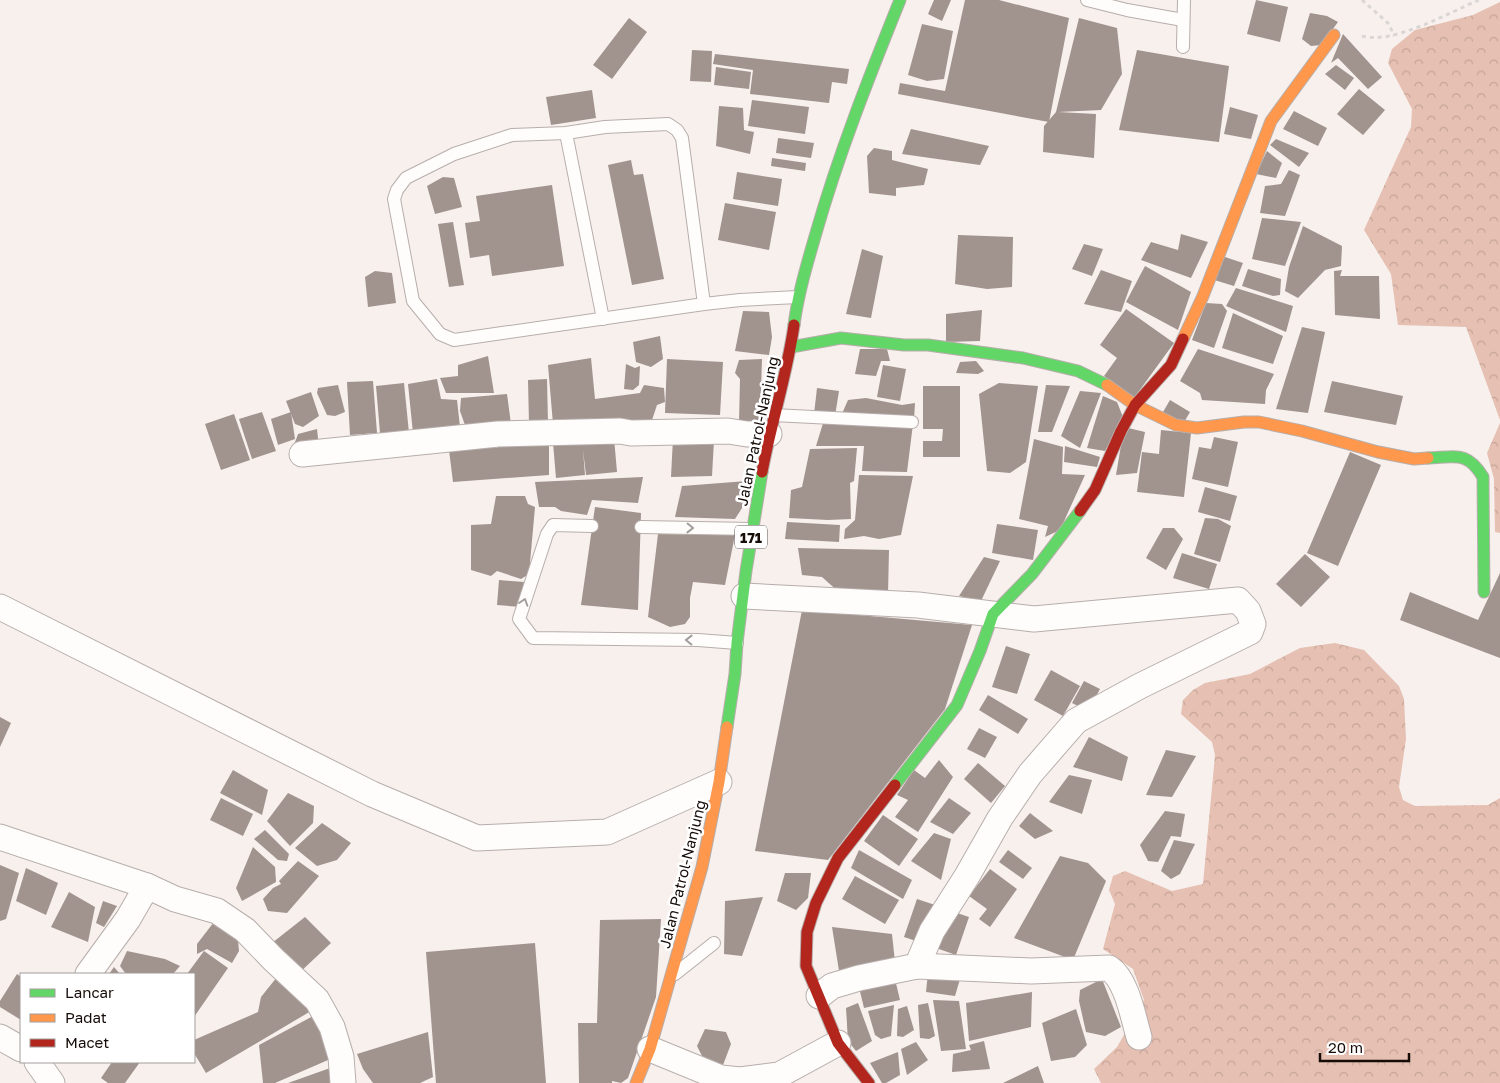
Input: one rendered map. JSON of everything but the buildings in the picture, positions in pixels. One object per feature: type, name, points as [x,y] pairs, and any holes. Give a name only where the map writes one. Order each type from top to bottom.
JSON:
[{"type":"street","name":"Jalan Patrol-Nanjung","points":[[636,1083],[650,1049],[702,867],[720,782],[752,528],[771,425],[791,347],[798,297],[831,180],[858,105],[900,0]]},
{"type":"street","points":[[869,1083],[838,1043],[806,966],[808,932],[816,903],[838,858],[957,705],[980,651],[993,614],[1032,574],[1095,490],[1121,431],[1135,406],[1171,365],[1203,296],[1271,121],[1334,35]]},
{"type":"street","points":[[791,347],[841,338],[928,346],[1023,358],[1078,371],[1108,386],[1135,406],[1176,425],[1197,428],[1259,422],[1302,431],[1378,452],[1414,459],[1458,457],[1467,459],[1475,464],[1483,477],[1484,592]]},
{"type":"street","points":[[302,454],[498,434],[710,431],[771,425]]},
{"type":"street","points":[[744,596],[918,605],[964,609],[1034,619],[1238,600],[1248,611],[1253,624],[1250,632],[1140,686],[1076,721],[1030,774],[1000,818],[967,876],[932,930],[917,966]]},
{"type":"street","points":[[0,607],[372,794],[477,838],[606,832],[720,782]]},
{"type":"street","points":[[0,837],[147,886],[175,899],[217,911],[245,930],[317,1000],[332,1026],[340,1057],[343,1083]]},
{"type":"street","points":[[89,973],[128,919],[147,886]]},
{"type":"street","points":[[819,996],[832,986],[859,978],[917,966],[1031,971],[1109,968],[1117,973],[1122,984],[1139,1038]]},
{"type":"street","points":[[0,1037],[20,1048]]},
{"type":"street","points":[[650,1049],[721,1078],[740,1080],[778,1075],[838,1043]]},
{"type":"street","points":[[38,1063],[52,1083]]},
{"type":"lane","points":[[1087,0],[1127,10],[1183,20]]},
{"type":"lane","points":[[1183,47],[1184,0]]},
{"type":"lane","points":[[704,304],[682,138],[677,130],[668,124],[605,127],[566,133],[512,135],[454,154],[406,178],[397,190],[394,199],[413,301],[440,334],[454,340],[704,304],[798,297]]},
{"type":"lane","points":[[566,133],[603,319]]},
{"type":"lane","points":[[771,425],[912,422]]},
{"type":"lane","points":[[592,526],[553,525],[547,534],[519,619],[532,638],[690,640],[737,643]]},
{"type":"lane","points":[[641,527],[752,528]]},
{"type":"lane","points":[[671,977],[714,943]]},
{"type":"path","points":[[1362,0],[1389,24],[1394,36]]},
{"type":"path","points":[[1334,35],[1341,29],[1349,29],[1365,37],[1394,36],[1479,0]]},
{"type":"green space","points":[[1500,2],[1500,420],[1466,327],[1398,325],[1391,274],[1364,230],[1411,127],[1412,109],[1388,63],[1392,49],[1415,30],[1473,15]]},
{"type":"green space","points":[[1500,423],[1500,533],[1495,532],[1494,479],[1487,453]]},
{"type":"green space","points":[[1335,643],[1364,650],[1399,686],[1404,699],[1406,739],[1399,787],[1403,800],[1415,806],[1488,805],[1500,798],[1500,1083],[1101,1083],[1094,1069],[1117,1047],[1144,1000],[1133,969],[1103,949],[1115,904],[1109,890],[1113,876],[1125,871],[1172,891],[1203,884],[1215,755],[1212,742],[1181,714],[1183,700],[1193,690],[1205,683],[1250,674],[1300,648]]},
{"type":"traffic: fast","points":[[794,325],[806,268],[834,174],[900,0]]},
{"type":"traffic: fast","points":[[791,347],[841,338],[904,345],[928,345],[1023,358],[1078,371],[1107,385]]},
{"type":"traffic: fast","points":[[1428,458],[1460,457],[1466,459],[1472,463],[1483,477],[1484,592]]},
{"type":"traffic: fast","points":[[727,727],[735,674],[746,571],[762,472]]},
{"type":"traffic: fast","points":[[895,785],[957,705],[980,651],[993,614],[1032,574],[1080,511]]},
{"type":"traffic: slow","points":[[1183,339],[1203,296],[1271,121],[1334,35]]},
{"type":"traffic: slow","points":[[1107,385],[1135,405],[1176,425],[1197,428],[1259,422],[1302,431],[1378,452],[1414,459],[1428,458]]},
{"type":"traffic: slow","points":[[636,1083],[650,1049],[702,867],[719,782],[727,727]]},
{"type":"traffic: jam","points":[[762,472],[794,325]]},
{"type":"traffic: jam","points":[[1080,511],[1095,490],[1121,431],[1135,405],[1171,365],[1183,339]]},
{"type":"traffic: jam","points":[[869,1083],[838,1043],[806,966],[807,932],[816,903],[838,858],[895,785]]}]
